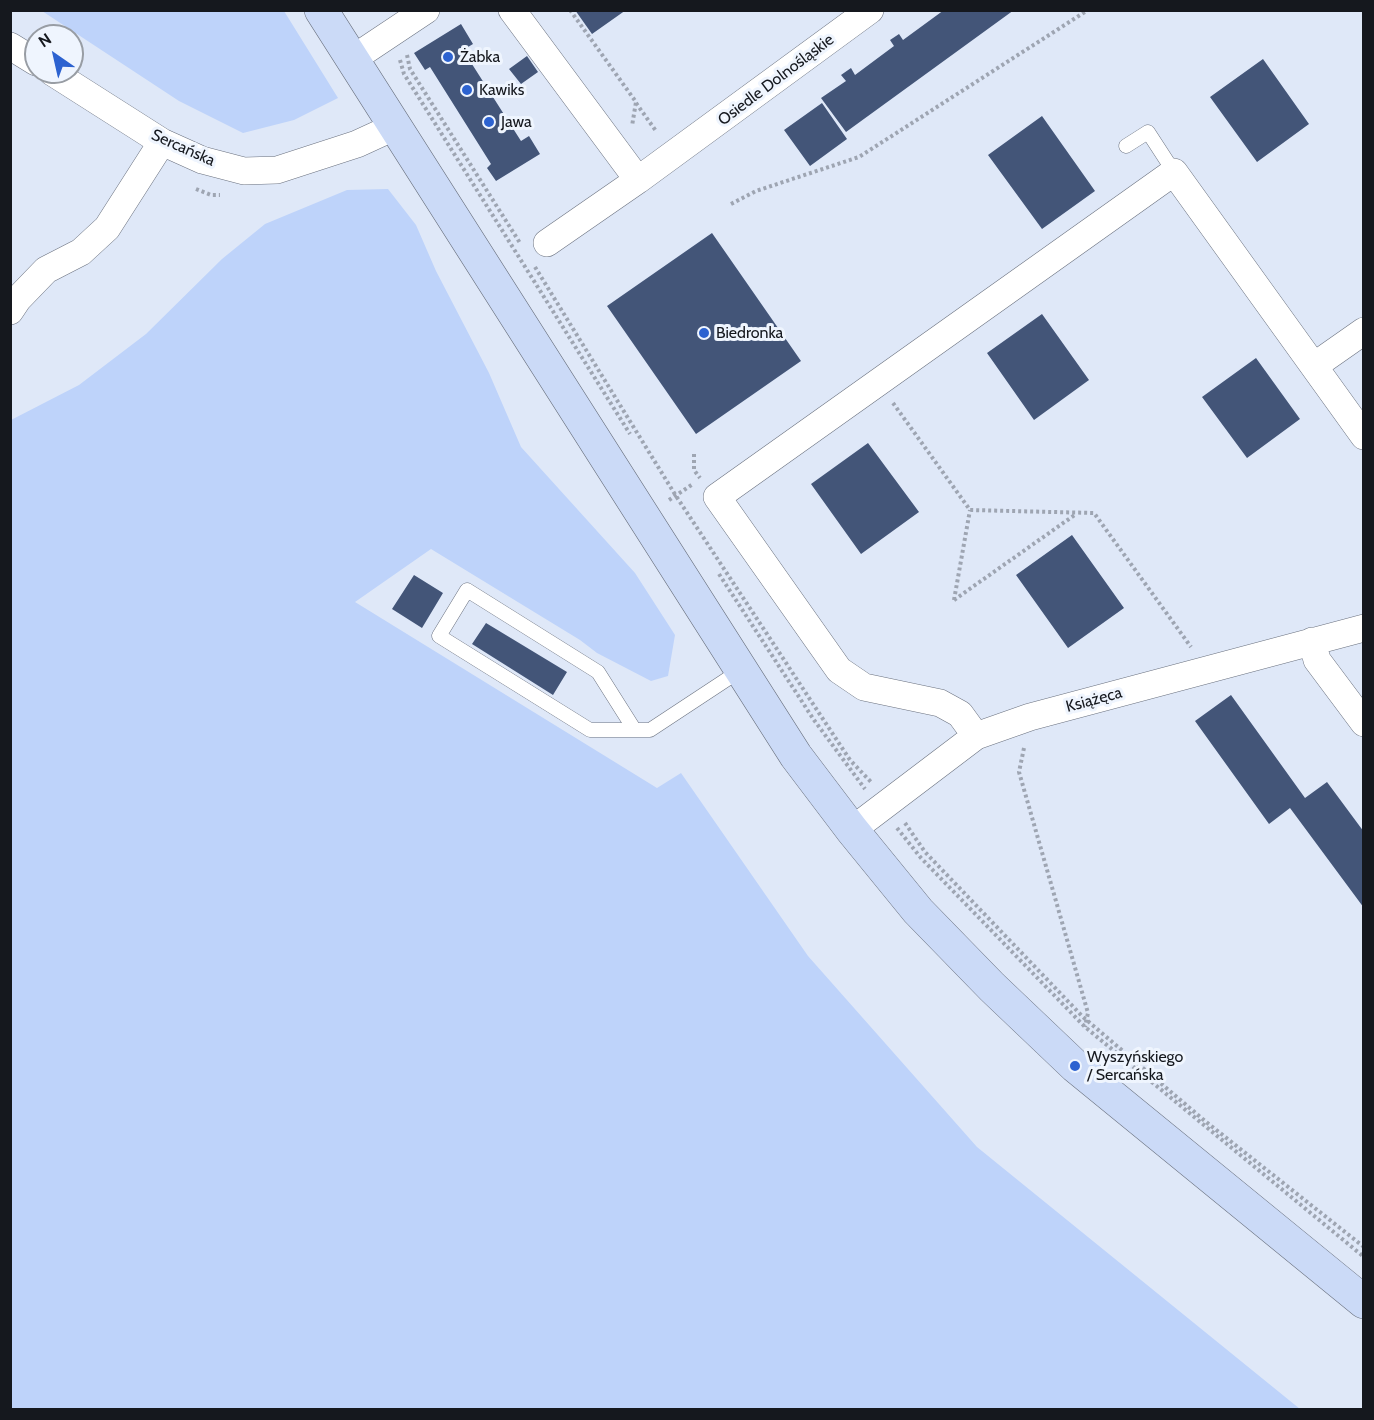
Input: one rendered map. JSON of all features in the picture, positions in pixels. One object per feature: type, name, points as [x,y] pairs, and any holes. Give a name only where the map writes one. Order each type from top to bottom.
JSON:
[{"type":"street","points":[[321,10],[796,756],[852,830],[918,911],[992,987],[1075,1065],[1364,1302]]},
{"type":"street","points":[[351,60],[426,10]]},
{"type":"street","points":[[512,10],[632,172]]},
{"type":"street","name":"Osiedle Dolnośląskie","points":[[535,253],[632,172],[683,150],[870,10]]},
{"type":"street","points":[[10,46],[24,55]]},
{"type":"street","name":"Sercańska","points":[[71,84],[162,142],[202,160],[244,171],[277,170],[357,144],[394,127]]},
{"type":"street","points":[[10,311],[18,299],[46,270],[81,252],[107,228],[162,142]]},
{"type":"street","points":[[976,735],[960,714],[940,703],[864,687],[839,670],[709,488],[878,383],[1174,172],[1364,436]]},
{"type":"street","points":[[1314,366],[1364,331]]},
{"type":"street","name":"Książęca","points":[[852,830],[976,735],[1030,717],[1364,628]]},
{"type":"street","points":[[1312,641],[1317,660],[1364,723]]},
{"type":"lane","points":[[1126,146],[1148,132],[1174,172]]},
{"type":"lane","points":[[634,729],[598,672],[467,590],[439,636],[590,730],[650,730],[741,670]]},
{"type":"path","points":[[570,10],[656,131]]},
{"type":"path","points":[[731,204],[756,191],[859,157],[1088,10]]},
{"type":"path","points":[[406,52],[410,69],[535,253],[676,496],[850,760],[879,790]]},
{"type":"path","points":[[399,56],[404,74],[710,559]]},
{"type":"path","points":[[632,172],[636,102]]},
{"type":"path","points":[[878,383],[970,510],[954,600],[1078,513]]},
{"type":"path","points":[[663,504],[676,496],[709,488],[694,470],[694,454]]},
{"type":"path","points":[[970,510],[1094,513],[1207,670]]},
{"type":"path","points":[[716,569],[814,720],[867,791]]},
{"type":"path","points":[[1030,717],[1019,772],[1088,1013],[1084,1027]]},
{"type":"path","points":[[898,814],[925,852],[1087,1020],[1205,1121],[1364,1247]]},
{"type":"path","points":[[894,825],[921,858],[1084,1027],[1364,1257]]},
{"type":"shaded area","points":[[42,11],[284,11],[338,98],[294,120],[243,133],[179,101],[84,39],[84,24],[62,24]]},
{"type":"shaded area","points":[[388,189],[416,225],[436,271],[489,373],[521,447],[635,573],[675,635],[668,676],[651,681],[597,653],[580,640],[431,549],[355,602],[657,788],[681,773],[808,956],[977,1147],[1300,1409],[11,1409],[11,420],[79,385],[146,334],[222,259],[265,224],[347,190]]},
{"type":"building","points":[[575,10],[626,10],[592,34]]},
{"type":"building","points":[[944,10],[1014,10],[846,132],[821,98],[846,81],[841,75],[851,68],[855,75],[894,46],[890,40],[899,34],[903,40]]},
{"type":"building","points":[[461,24],[473,44],[463,50],[521,141],[529,136],[540,154],[496,181],[487,168],[491,164],[430,67],[425,70],[414,53]]},
{"type":"building","points":[[527,56],[538,72],[521,84],[509,69]]},
{"type":"building","points":[[1263,59],[1309,124],[1257,162],[1210,97]]},
{"type":"building","points":[[822,103],[847,139],[810,166],[784,130]]},
{"type":"building","points":[[1042,116],[1095,191],[1042,229],[988,155]]},
{"type":"building","name":"Biedronka","points":[[712,233],[801,361],[696,434],[607,306]]},
{"type":"building","points":[[1042,314],[1089,380],[1034,420],[987,353]]},
{"type":"building","points":[[1256,358],[1300,419],[1247,458],[1202,397]]},
{"type":"building","points":[[868,443],[919,512],[861,554],[811,484]]},
{"type":"building","points":[[1072,535],[1124,608],[1068,648],[1016,575]]},
{"type":"building","points":[[414,575],[443,593],[422,628],[392,609]]},
{"type":"building","points":[[486,623],[567,672],[553,695],[472,644]]},
{"type":"building","points":[[1231,695],[1305,798],[1327,782],[1364,832],[1364,908],[1290,808],[1269,824],[1195,721]]},
{"type":"place","name":"Żabka","points":[[448,57]]},
{"type":"place","name":"Kawiks","points":[[467,90]]},
{"type":"place","name":"Jawa","points":[[489,122]]},
{"type":"place","name":"Biedronka","points":[[704,333]]},
{"type":"place","name":"Wyszyńskiego / Sercańska","points":[[1075,1066]]}]
